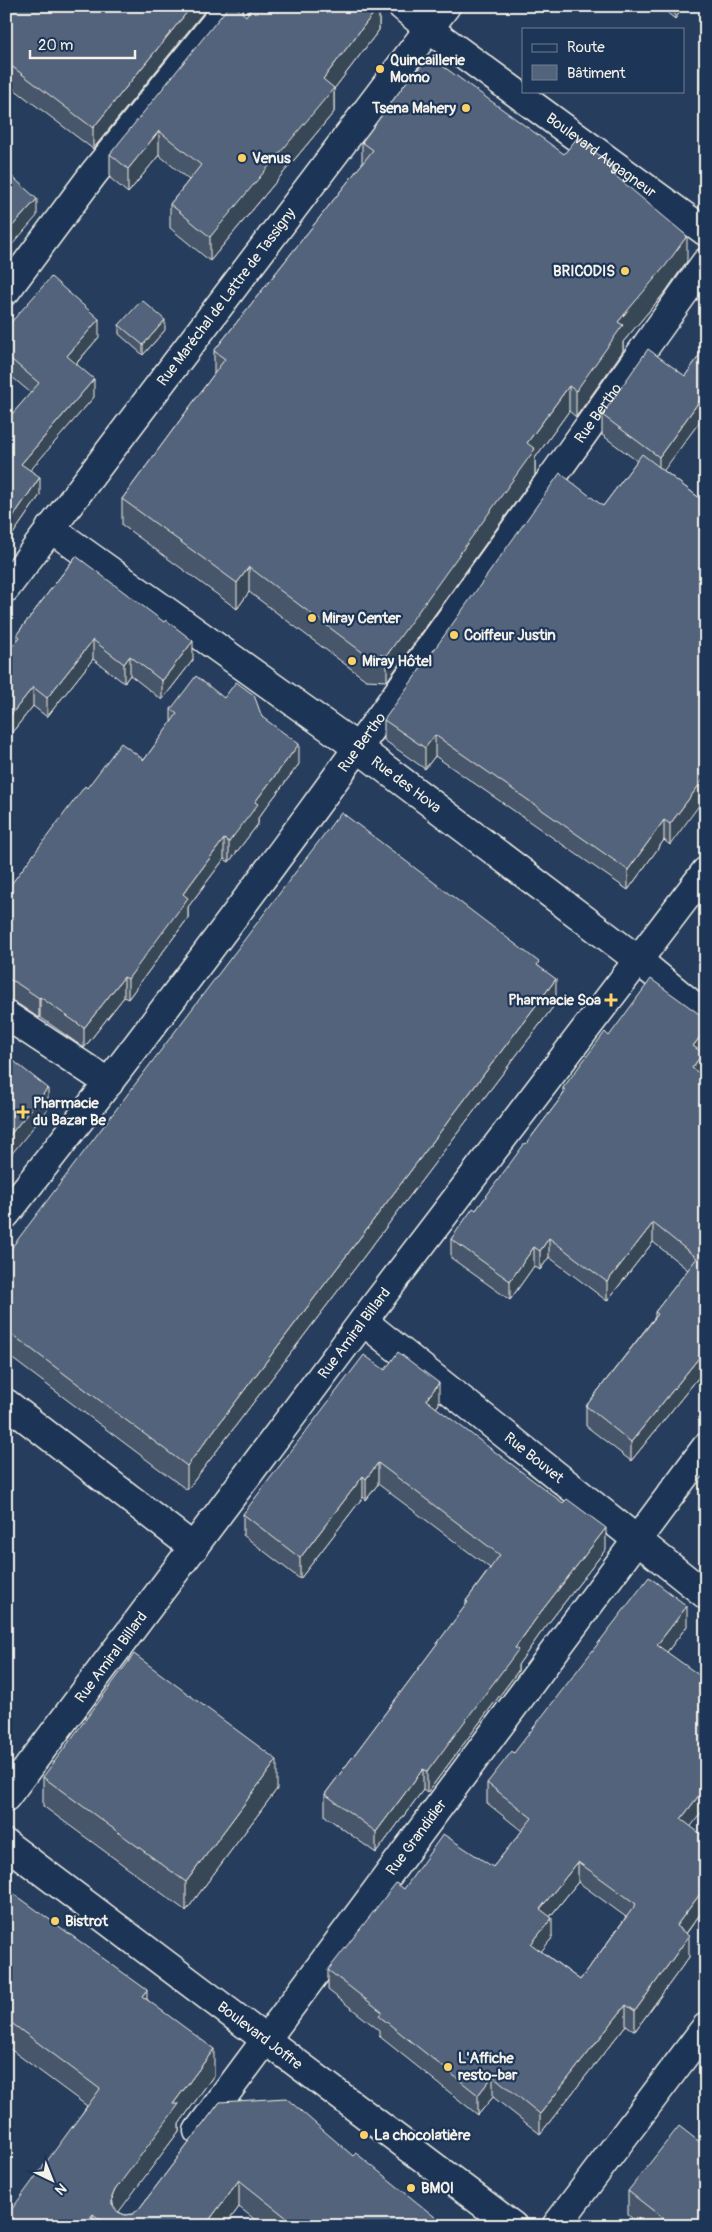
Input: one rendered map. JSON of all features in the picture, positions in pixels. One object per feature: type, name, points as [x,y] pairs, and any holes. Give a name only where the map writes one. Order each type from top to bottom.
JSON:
[{"type":"street","points":[[6,291],[94,173],[229,6]]},
{"type":"street","name":"Boulevard Augagneur","points":[[402,6],[429,29],[706,232]]},
{"type":"street","name":"Rue Maréchal de Lattre de Tassigny","points":[[6,588],[446,6]]},
{"type":"street","name":"Rue Bertho","points":[[6,1214],[109,1083],[358,748],[706,262]]},
{"type":"street","name":"Rue des Hova","points":[[50,528],[358,748],[638,960],[706,1016]]},
{"type":"street","name":"Rue Amiral Billard","points":[[6,1797],[363,1321],[706,871]]},
{"type":"street","points":[[6,1015],[109,1083]]},
{"type":"street","name":"Rue Bouvet","points":[[363,1321],[706,1595]]},
{"type":"street","points":[[6,1402],[194,1548]]},
{"type":"street","name":"Rue Grandidier","points":[[185,2148],[706,1447]]},
{"type":"street","name":"Boulevard Joffre","points":[[6,1844],[513,2226]]},
{"type":"street","points":[[556,2226],[706,2027]]},
{"type":"building","points":[[6,6],[192,6],[93,128],[6,62]]},
{"type":"building","points":[[229,6],[235,6],[246,16],[253,6],[379,6],[323,79],[334,88],[210,237],[170,204],[201,165],[159,131],[128,169],[110,154]]},
{"type":"building","points":[[706,60],[706,71],[700,67]]},
{"type":"building","points":[[427,62],[440,64],[564,154],[578,137],[615,169],[612,173],[687,236],[666,265],[618,322],[623,325],[576,391],[569,386],[527,443],[535,449],[387,655],[366,655],[249,567],[237,583],[122,499],[225,359],[214,351],[373,150],[362,142],[414,72]]},
{"type":"building","points":[[6,171],[37,199],[6,233]]},
{"type":"building","points":[[6,237],[12,240],[6,248]]},
{"type":"building","points":[[51,277],[99,319],[67,356],[94,379],[21,464],[40,477],[6,527],[6,421],[39,383],[6,355],[6,328]]},
{"type":"building","points":[[142,300],[165,320],[143,345],[119,325]]},
{"type":"building","points":[[706,346],[706,392],[659,457],[602,415],[648,349],[685,376]]},
{"type":"building","points":[[642,454],[706,503],[706,776],[670,824],[664,820],[628,870],[435,735],[425,748],[384,720],[560,473],[603,506]]},
{"type":"building","points":[[76,556],[164,622],[166,620],[193,641],[162,681],[130,656],[124,664],[93,640],[47,698],[33,687],[6,721],[6,654],[20,637],[17,634]]},
{"type":"building","points":[[196,676],[224,698],[236,682],[254,695],[262,717],[299,744],[255,802],[258,804],[229,842],[224,839],[183,894],[188,898],[128,979],[124,977],[84,1028],[40,997],[6,978],[6,891],[85,786],[87,788],[121,743],[144,760],[177,714],[171,709]]},
{"type":"building","points":[[341,812],[539,962],[537,965],[556,979],[187,1466],[6,1330],[6,1255]]},
{"type":"building","points":[[651,979],[706,1019],[706,1029],[693,1046],[703,1053],[692,1068],[706,1078],[706,1349],[631,1442],[586,1406],[658,1314],[655,1312],[697,1258],[653,1223],[607,1282],[549,1238],[540,1251],[534,1247],[510,1281],[451,1239],[473,1208],[476,1210],[566,1091],[563,1088],[605,1032],[609,1036]]},
{"type":"building","points":[[6,1055],[48,1088],[6,1140]]},
{"type":"building","points":[[398,1352],[439,1383],[426,1400],[563,1503],[567,1499],[606,1528],[540,1613],[515,1648],[518,1650],[427,1772],[423,1769],[376,1832],[325,1794],[468,1602],[466,1601],[500,1555],[378,1463],[366,1479],[363,1476],[300,1558],[243,1514],[364,1355],[385,1370]]},
{"type":"building","points":[[649,1577],[687,1606],[657,1645],[706,1680],[706,1786],[681,1819],[706,1838],[706,1886],[676,1926],[689,1936],[635,2011],[626,2005],[540,2114],[493,2076],[478,2095],[379,2016],[382,2012],[328,1970],[396,1883],[404,1889],[443,1834],[493,1867],[532,1818],[487,1783],[512,1751],[514,1753]],"holes":[[[578,1862],[636,1904],[580,1980],[531,1944],[552,1918],[540,1909]]]},
{"type":"building","points":[[134,1654],[277,1760],[186,1882],[43,1777]]},
{"type":"building","points":[[6,1888],[147,1990],[142,1996],[214,2049],[173,2104],[179,2104],[115,2190],[112,2197],[112,2205],[118,2212],[125,2215],[133,2214],[139,2209],[220,2102],[286,2098],[353,2156],[356,2153],[446,2226],[297,2226],[239,2180],[205,2226],[108,2226],[93,2214],[84,2226],[6,2226],[6,2217],[100,2089],[6,2019]]},
{"type":"building","points":[[679,2126],[706,2147],[706,2226],[673,2226],[628,2191]]},
{"type":"place","name":"Quincaillerie Momo","points":[[380,69]]},
{"type":"place","name":"Tsena Mahery","points":[[466,108]]},
{"type":"place","name":"Venus","points":[[242,158]]},
{"type":"place","name":"BRICODIS","points":[[625,271]]},
{"type":"place","name":"Miray Center","points":[[312,618]]},
{"type":"place","name":"Coiffeur Justin","points":[[454,635]]},
{"type":"place","name":"Miray Hôtel","points":[[352,661]]},
{"type":"place","name":"Pharmacie Soa","points":[[611,1000]]},
{"type":"place","name":"Pharmacie du Bazar Be","points":[[23,1112]]},
{"type":"place","name":"Bistrot","points":[[55,1921]]},
{"type":"place","name":"L'Affiche resto-bar","points":[[448,2067]]},
{"type":"place","name":"La chocolatière","points":[[364,2135]]},
{"type":"place","name":"BMOI","points":[[411,2188]]}]
